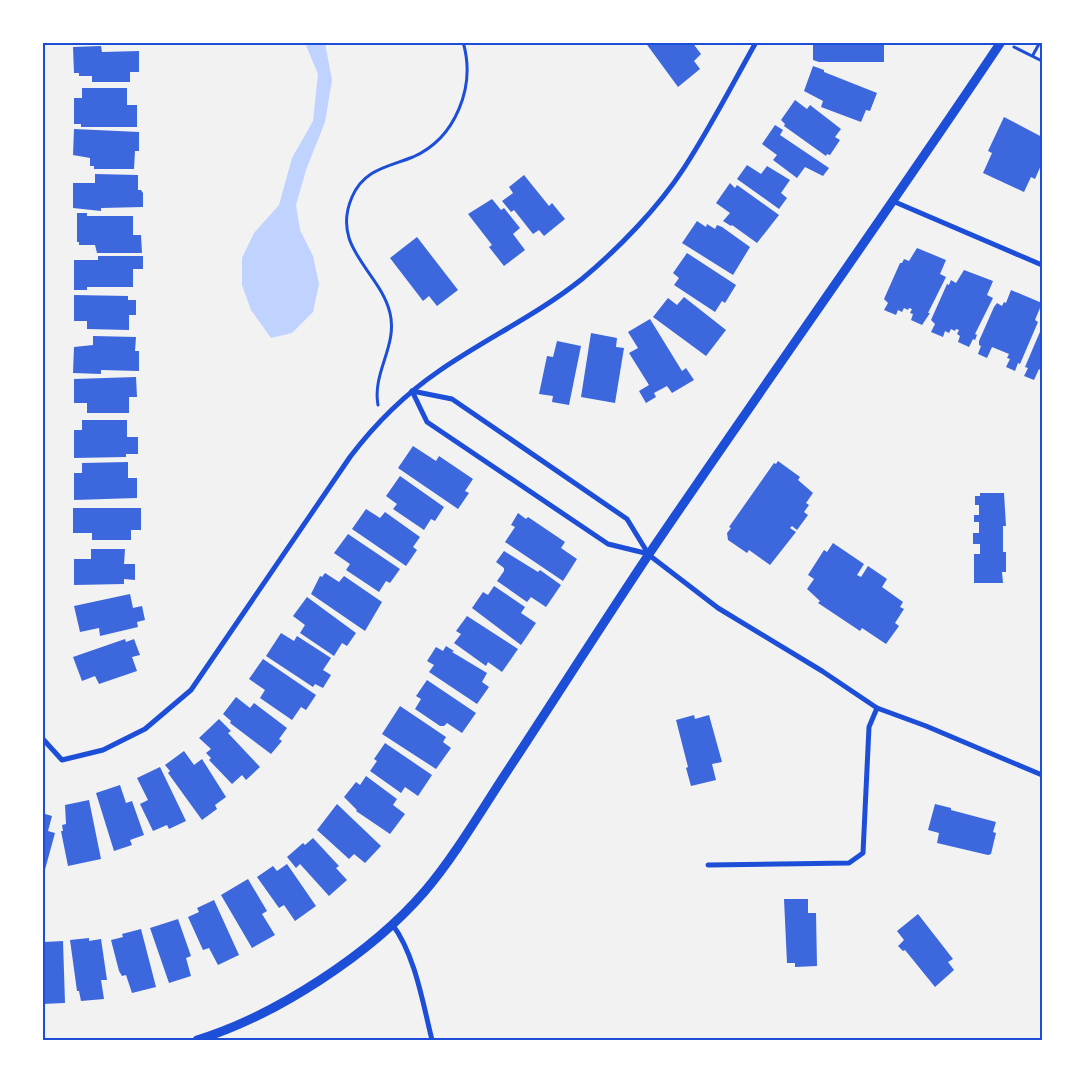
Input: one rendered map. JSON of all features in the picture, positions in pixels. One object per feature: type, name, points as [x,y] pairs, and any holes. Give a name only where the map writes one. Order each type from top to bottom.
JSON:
[{"type":"street","points":[[42,738],[62,760],[103,750],[145,729],[191,690],[350,457],[386,415],[412,391],[440,370],[556,298],[603,261],[625,239],[683,169],[755,44],[753,42]]},
{"type":"street","points":[[197,1040],[217,1034],[281,1004],[348,960],[392,924],[425,892],[480,813],[649,555],[894,202],[1001,42]]},
{"type":"street","points":[[894,202],[1042,265]]},
{"type":"street","points":[[412,391],[427,422],[608,544],[649,555]]},
{"type":"street","points":[[412,391],[452,399],[627,519],[649,555],[718,608],[822,671],[877,708],[926,726],[1042,775]]},
{"type":"street","points":[[708,865],[849,863],[862,853],[869,727],[877,708]]},
{"type":"street","points":[[392,924],[399,934],[416,979],[432,1040]]},
{"type":"path","points":[[386,415],[378,408],[376,390],[381,368],[391,343],[392,323],[384,299],[352,250],[347,223],[348,207],[352,195],[369,174],[380,168],[413,157],[436,141],[447,130],[463,101],[467,86],[467,67],[463,42]]},
{"type":"path","points":[[1032,55],[1040,42]]},
{"type":"path","points":[[1011,46],[1042,61]]},
{"type":"water","points":[[305,43],[325,43],[332,80],[325,122],[306,170],[296,205],[300,230],[313,256],[319,284],[313,312],[292,333],[271,338],[251,310],[242,285],[242,258],[254,233],[279,205],[292,158],[313,121],[318,74]]},
{"type":"building","points":[[645,42],[692,42],[701,54],[694,61],[700,69],[678,87]]},
{"type":"building","points":[[813,42],[884,42],[884,62],[819,62],[813,60]]},
{"type":"building","points":[[101,46],[102,52],[139,51],[139,72],[130,72],[130,82],[92,82],[92,76],[79,76],[79,73],[74,73],[73,47]]},
{"type":"building","points":[[813,66],[877,93],[870,111],[866,110],[861,122],[821,107],[823,101],[804,91]]},
{"type":"building","points":[[82,88],[127,88],[127,105],[137,105],[137,127],[81,127],[81,124],[74,124],[74,98],[82,98]]},
{"type":"building","points":[[795,100],[807,109],[810,105],[841,129],[835,137],[840,140],[830,155],[827,154],[826,156],[784,126],[785,124],[781,120]]},
{"type":"building","points":[[1004,117],[1042,137],[1042,163],[1035,179],[1031,177],[1024,192],[983,173],[992,153],[988,151]]},
{"type":"building","points":[[775,125],[783,130],[780,135],[829,168],[823,176],[805,167],[797,178],[773,160],[777,155],[762,144]]},
{"type":"building","points":[[74,129],[139,132],[139,151],[135,151],[134,169],[94,169],[94,166],[90,166],[90,158],[73,155]]},
{"type":"building","points":[[747,165],[761,174],[767,166],[790,180],[781,193],[787,198],[779,209],[737,179]]},
{"type":"building","points":[[95,174],[138,175],[138,190],[141,190],[143,193],[143,207],[101,208],[101,211],[73,208],[73,183],[95,183]]},
{"type":"building","points":[[524,175],[549,206],[552,203],[565,219],[544,236],[539,230],[533,234],[514,210],[511,212],[502,201],[513,193],[509,187]]},
{"type":"building","points":[[730,183],[735,188],[737,185],[779,215],[757,243],[732,225],[723,221],[730,213],[716,203]]},
{"type":"building","points":[[492,199],[501,210],[504,208],[520,228],[513,234],[525,250],[504,266],[489,247],[492,245],[468,214]]},
{"type":"building","points":[[77,213],[87,213],[87,216],[133,216],[133,235],[141,235],[142,253],[97,253],[95,245],[79,245],[79,242],[77,242]]},
{"type":"building","points":[[697,221],[706,227],[707,224],[715,229],[717,225],[722,227],[750,247],[733,275],[682,243]]},
{"type":"building","points":[[417,237],[458,290],[437,306],[429,296],[423,301],[390,258]]},
{"type":"building","points":[[917,248],[946,260],[940,274],[946,277],[928,313],[930,313],[922,325],[911,320],[913,314],[910,313],[912,309],[904,308],[902,312],[898,310],[896,315],[884,310],[888,303],[884,299],[900,263],[904,259],[909,261]]},
{"type":"building","points":[[687,253],[736,285],[725,303],[722,301],[715,312],[674,285],[679,278],[673,273]]},
{"type":"building","points":[[98,256],[143,256],[143,269],[133,269],[133,287],[87,287],[87,290],[74,290],[74,260],[98,260]]},
{"type":"building","points":[[964,270],[993,281],[987,295],[993,298],[975,334],[977,335],[975,340],[973,339],[969,347],[958,342],[960,336],[957,334],[959,330],[951,329],[949,333],[945,331],[943,337],[931,332],[935,324],[931,320],[947,284],[949,285],[951,280],[956,283]]},
{"type":"building","points":[[1011,290],[1042,303],[1035,320],[1038,322],[1020,364],[1018,363],[1015,371],[1006,367],[1010,359],[1007,358],[1009,354],[992,347],[987,358],[978,354],[981,346],[979,341],[994,307],[997,303],[1002,306],[1004,302],[1006,303]]},
{"type":"building","points":[[74,295],[128,296],[128,300],[136,300],[136,315],[129,315],[129,330],[87,329],[87,321],[74,321]]},
{"type":"building","points":[[684,297],[726,330],[706,356],[653,317],[668,298],[677,305]]},
{"type":"building","points":[[650,319],[682,371],[686,368],[694,380],[672,393],[667,386],[654,393],[656,397],[646,403],[639,391],[649,385],[629,353],[638,348],[628,332]]},
{"type":"building","points":[[1042,327],[1042,371],[1039,369],[1034,380],[1024,376],[1028,368],[1025,367]]},
{"type":"building","points":[[591,333],[617,338],[616,347],[624,348],[615,403],[581,397]]},
{"type":"building","points":[[93,336],[136,337],[135,351],[139,351],[139,371],[101,370],[101,374],[73,373],[74,347],[93,345]]},
{"type":"building","points":[[557,341],[581,346],[569,405],[552,402],[553,396],[539,394],[547,356],[553,357]]},
{"type":"building","points":[[136,377],[137,397],[129,397],[129,413],[87,413],[87,403],[74,403],[74,379]]},
{"type":"building","points":[[82,420],[127,420],[127,437],[138,437],[138,454],[126,454],[126,457],[74,458],[74,430],[82,430]]},
{"type":"building","points":[[413,446],[436,461],[439,456],[473,479],[465,491],[469,493],[458,509],[398,468]]},
{"type":"building","points":[[778,461],[800,477],[798,480],[813,493],[806,503],[809,505],[804,512],[808,515],[797,530],[792,526],[790,528],[796,532],[770,565],[749,550],[747,553],[728,540],[727,533],[731,528],[729,527],[774,463],[776,464]]},
{"type":"building","points":[[128,462],[128,478],[137,478],[137,498],[74,500],[74,473],[82,473],[82,463]]},
{"type":"building","points":[[400,476],[444,507],[435,521],[431,519],[424,530],[393,509],[397,504],[386,496]]},
{"type":"building","points":[[980,493],[1004,493],[1006,526],[1003,526],[1003,552],[1006,552],[1006,572],[1002,572],[1003,583],[974,583],[974,554],[980,554],[980,544],[973,544],[973,533],[979,533],[979,522],[974,522],[974,515],[979,515],[979,505],[975,505],[975,496],[980,496]]},
{"type":"building","points":[[73,508],[141,508],[141,530],[131,530],[131,540],[92,540],[92,533],[73,533]]},
{"type":"building","points":[[366,509],[380,518],[385,512],[420,537],[413,547],[417,550],[406,566],[352,529]]},
{"type":"building","points":[[518,513],[526,519],[528,517],[565,542],[561,548],[577,559],[563,581],[505,542],[515,527],[511,525]]},
{"type":"building","points":[[348,534],[400,569],[390,583],[386,581],[379,592],[346,570],[350,564],[334,553]]},
{"type":"building","points":[[833,543],[864,564],[857,575],[861,577],[868,566],[887,579],[882,587],[903,602],[900,607],[904,609],[895,623],[899,626],[886,644],[862,628],[860,631],[818,603],[820,601],[807,589],[814,579],[808,575],[824,550],[827,552]]},
{"type":"building","points":[[91,549],[125,549],[124,564],[135,564],[135,580],[124,579],[124,584],[74,585],[74,559],[91,559]]},
{"type":"building","points":[[504,551],[538,572],[540,570],[561,585],[546,607],[531,597],[527,602],[497,581],[504,568],[496,562]]},
{"type":"building","points":[[325,573],[339,582],[344,576],[382,602],[365,631],[311,594],[320,576],[322,577]]},
{"type":"building","points":[[494,586],[525,607],[521,613],[536,623],[521,645],[472,608],[483,592],[488,595]]},
{"type":"building","points":[[130,594],[133,608],[142,606],[145,620],[137,622],[138,627],[100,636],[99,628],[80,632],[74,606]]},
{"type":"building","points":[[307,597],[356,633],[347,646],[342,643],[334,656],[300,633],[305,625],[293,616]]},
{"type":"building","points":[[467,616],[518,649],[502,672],[488,662],[486,666],[454,643],[461,634],[456,631]]},
{"type":"building","points":[[281,633],[294,641],[297,636],[331,658],[323,670],[331,675],[323,688],[315,684],[313,687],[266,656]]},
{"type":"building","points":[[125,639],[126,642],[134,639],[140,655],[132,657],[137,671],[99,684],[95,676],[82,681],[73,657]]},
{"type":"building","points":[[446,646],[454,651],[452,652],[487,673],[482,682],[489,687],[477,704],[429,672],[434,665],[427,661],[436,647],[443,651]]},
{"type":"building","points":[[263,659],[316,695],[306,710],[301,707],[292,720],[260,698],[265,690],[249,679]]},
{"type":"building","points":[[427,680],[476,713],[462,733],[447,723],[444,726],[440,726],[415,709],[421,699],[416,696]]},
{"type":"building","points":[[236,697],[250,708],[254,703],[287,728],[279,739],[282,741],[271,754],[230,723],[231,721],[223,714]]},
{"type":"building","points":[[400,706],[446,737],[443,742],[451,748],[436,769],[382,734]]},
{"type":"building","points":[[694,715],[695,719],[709,715],[722,762],[712,764],[716,780],[691,786],[676,720]]},
{"type":"building","points":[[219,719],[231,731],[228,733],[260,767],[246,780],[242,775],[232,784],[209,760],[211,758],[206,753],[211,749],[199,738]]},
{"type":"building","points":[[385,743],[432,775],[418,796],[405,787],[401,793],[370,771],[377,761],[374,759]]},
{"type":"building","points":[[184,751],[194,765],[202,759],[226,797],[215,805],[217,809],[202,820],[168,773],[170,771],[165,765]]},
{"type":"building","points":[[160,767],[186,821],[169,829],[167,825],[153,831],[140,804],[148,800],[137,778]]},
{"type":"building","points":[[366,776],[397,799],[393,805],[405,814],[390,834],[356,811],[344,797],[356,782],[360,785]]},
{"type":"building","points":[[120,785],[126,803],[132,801],[144,835],[130,840],[132,845],[114,851],[96,793]]},
{"type":"building","points":[[89,800],[101,859],[68,866],[61,831],[63,831],[62,825],[66,824],[65,805]]},
{"type":"building","points":[[337,804],[381,846],[365,863],[354,854],[349,859],[317,830]]},
{"type":"building","points":[[935,804],[996,822],[993,832],[996,833],[991,854],[988,855],[937,843],[939,833],[928,830]]},
{"type":"building","points":[[42,813],[52,816],[48,831],[55,833],[43,877]]},
{"type":"building","points":[[313,838],[339,866],[336,868],[347,880],[329,896],[300,864],[296,868],[287,857],[303,843],[305,845]]},
{"type":"building","points":[[287,864],[316,906],[295,921],[284,905],[279,908],[257,877],[273,866],[277,871]]},
{"type":"building","points":[[248,879],[267,911],[262,914],[275,935],[252,948],[221,895]]},
{"type":"building","points":[[784,899],[808,899],[808,913],[816,913],[817,966],[795,967],[795,963],[787,963]]},
{"type":"building","points":[[214,900],[239,955],[218,965],[209,948],[203,950],[188,917],[199,912],[197,908]]},
{"type":"building","points":[[918,914],[953,959],[948,962],[954,970],[935,987],[905,950],[903,951],[898,946],[904,940],[897,931]]},
{"type":"building","points":[[178,919],[191,956],[186,958],[191,976],[169,983],[150,928]]},
{"type":"building","points":[[141,929],[156,987],[132,993],[126,975],[122,976],[119,971],[111,940],[123,937],[122,934]]},
{"type":"building","points":[[89,938],[89,941],[101,939],[107,980],[101,980],[104,999],[81,1001],[79,991],[77,991],[70,940]]},
{"type":"building","points":[[63,941],[65,1003],[42,1004],[42,945],[44,942]]}]
